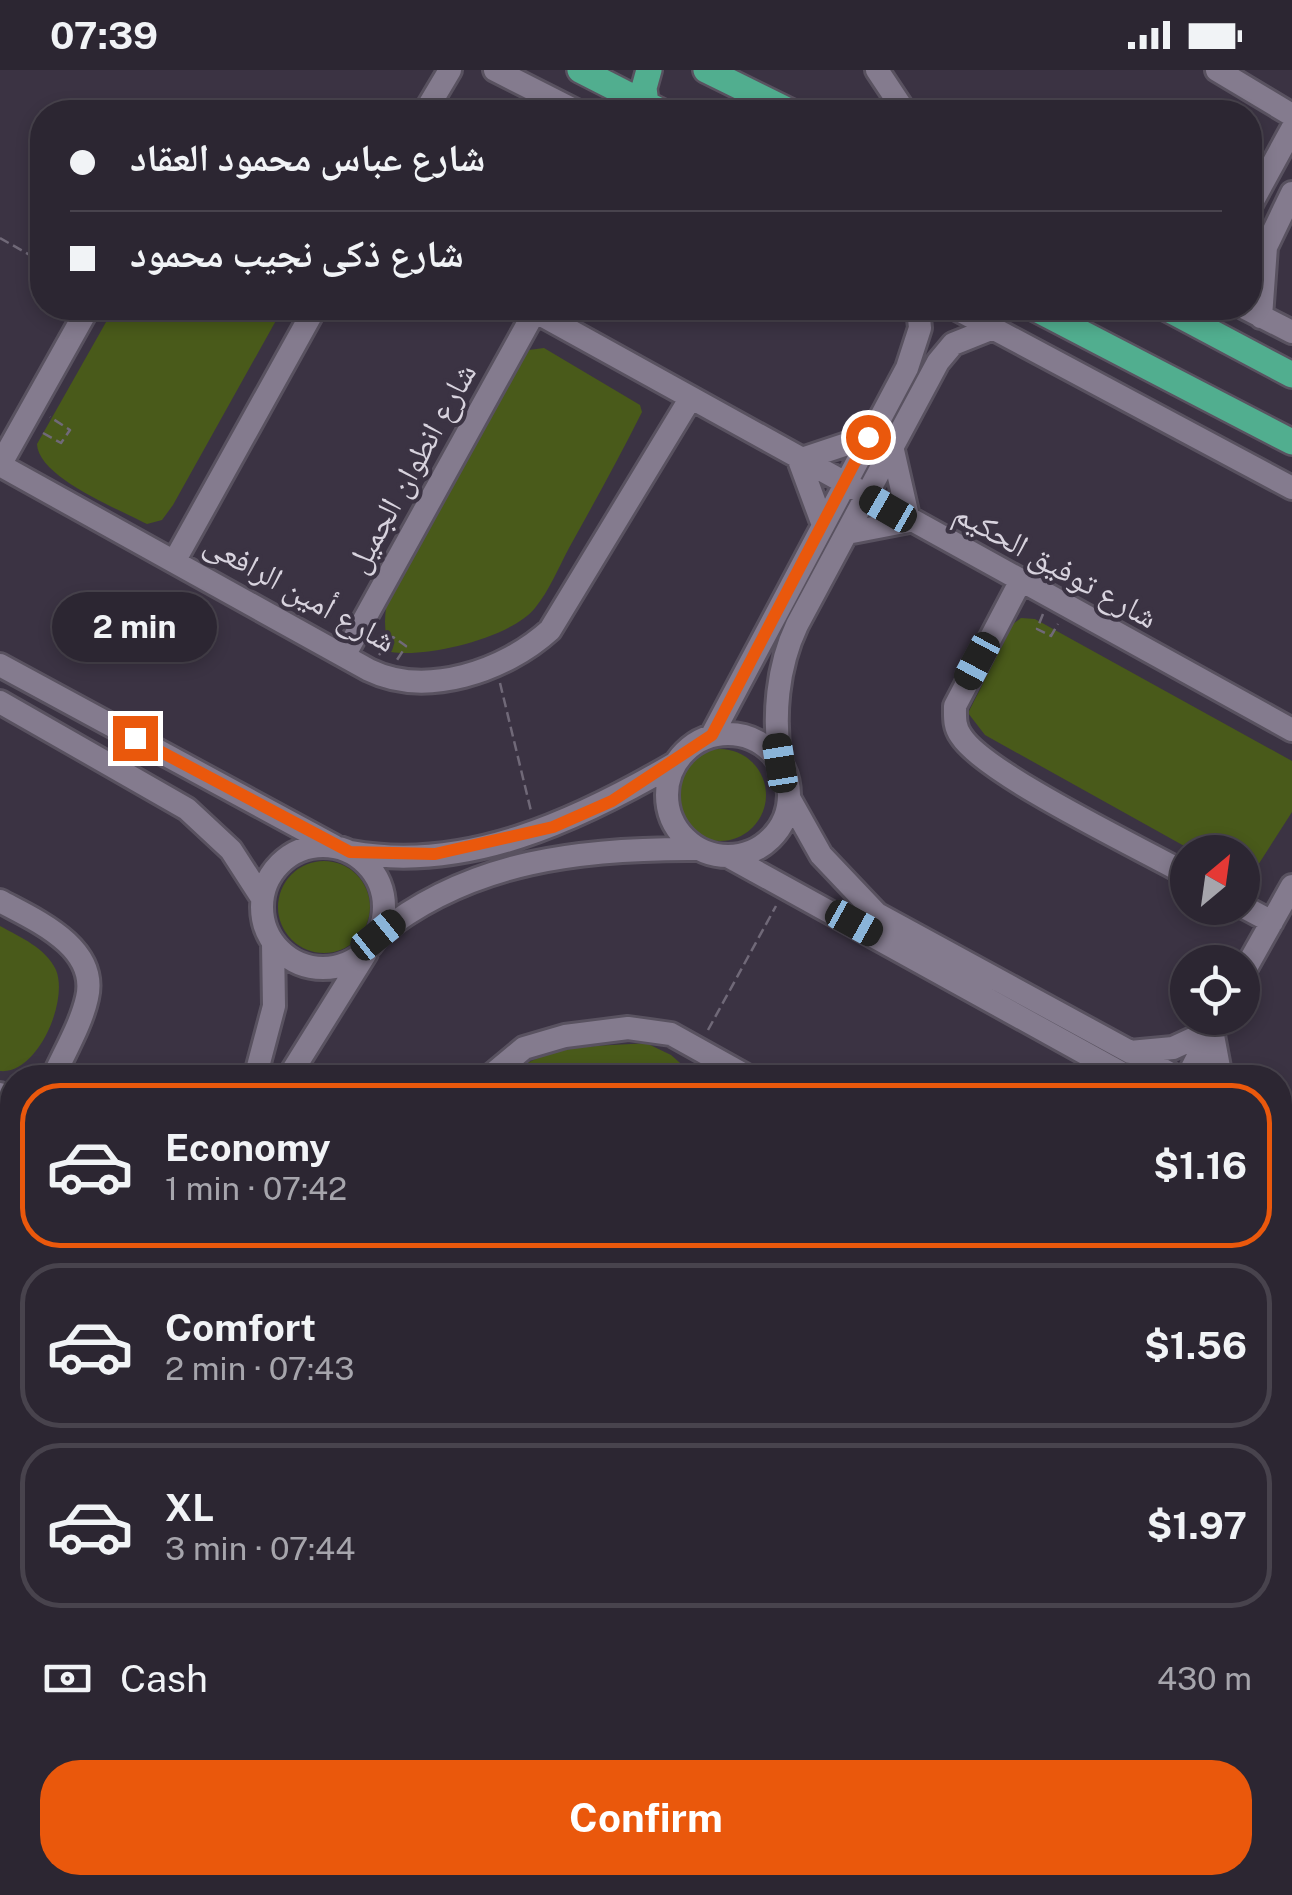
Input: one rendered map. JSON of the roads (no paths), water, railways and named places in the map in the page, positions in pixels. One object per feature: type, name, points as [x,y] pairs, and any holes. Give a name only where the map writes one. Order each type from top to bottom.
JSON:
[{"type":"main road","points":[[649,70],[644,88],[650,100]]},
{"type":"main road","points":[[706,70],[767,100]]},
{"type":"main road","points":[[591,72],[640,100]]},
{"type":"main road","points":[[1057,320],[1292,442]]},
{"type":"main road","points":[[1189,320],[1292,375]]},
{"type":"street","points":[[432,100],[450,70]]},
{"type":"street","points":[[495,70],[554,100]]},
{"type":"street","points":[[877,70],[897,100]]},
{"type":"street","points":[[1218,70],[1292,115]]},
{"type":"street","points":[[1262,184],[1292,129]]},
{"type":"street","points":[[1262,267],[1266,247],[1292,192]]},
{"type":"street","points":[[1262,317],[1292,332]]},
{"type":"street","points":[[0,465],[81,320]]},
{"type":"street","points":[[175,560],[308,320]]},
{"type":"street","name":"شارع انطوان الجميل","points":[[344,656],[526,320]]},
{"type":"street","name":"شارع توفيق الحكيم","points":[[551,320],[1292,730]]},
{"type":"street","points":[[712,735],[911,358],[919,320]]},
{"type":"street","points":[[978,320],[1292,488]]},
{"type":"street","points":[[993,328],[953,344],[926,382],[786,648],[776,737],[780,763],[789,798],[822,854],[876,914],[1118,1065]]},
{"type":"street","name":"شارع أمين الرافعى","points":[[0,465],[378,674],[420,683],[495,665],[532,646],[565,611],[690,399]]},
{"type":"street","points":[[823,525],[799,460],[868,437]]},
{"type":"street","points":[[847,533],[910,521],[892,446]]},
{"type":"street","points":[[1020,582],[956,706],[955,724],[961,737],[989,764],[1170,865]]},
{"type":"street","points":[[0,666],[363,861],[381,888],[383,920],[296,1065]]},
{"type":"street","points":[[0,702],[187,809],[231,850],[262,898]]},
{"type":"street","points":[[258,1065],[274,1006],[273,943],[262,914],[262,898],[273,871],[283,860],[309,848],[435,854],[536,832],[597,808],[674,764],[698,740],[712,735],[744,736],[770,751],[780,763]]},
{"type":"street","points":[[674,764],[666,802],[684,838],[700,849]]},
{"type":"street","points":[[728,856],[743,854],[770,839],[780,827],[789,798]]},
{"type":"street","points":[[273,943],[298,963],[313,968],[344,964],[438,893],[558,856],[625,849],[700,849],[728,856],[787,886],[1117,1065]]},
{"type":"street","points":[[1259,945],[1292,886]]},
{"type":"street","points":[[0,901],[65,939],[84,970],[88,996],[59,1065]]},
{"type":"street","points":[[1260,916],[1272,922]]},
{"type":"street","points":[[504,1065],[524,1048],[566,1036],[652,1029],[723,1065]]},
{"type":"street","points":[[1137,1065],[1196,1035]]},
{"type":"street","points":[[1194,1065],[1210,1035]]},
{"type":"street","points":[[1217,1035],[1220,1065]]}]
